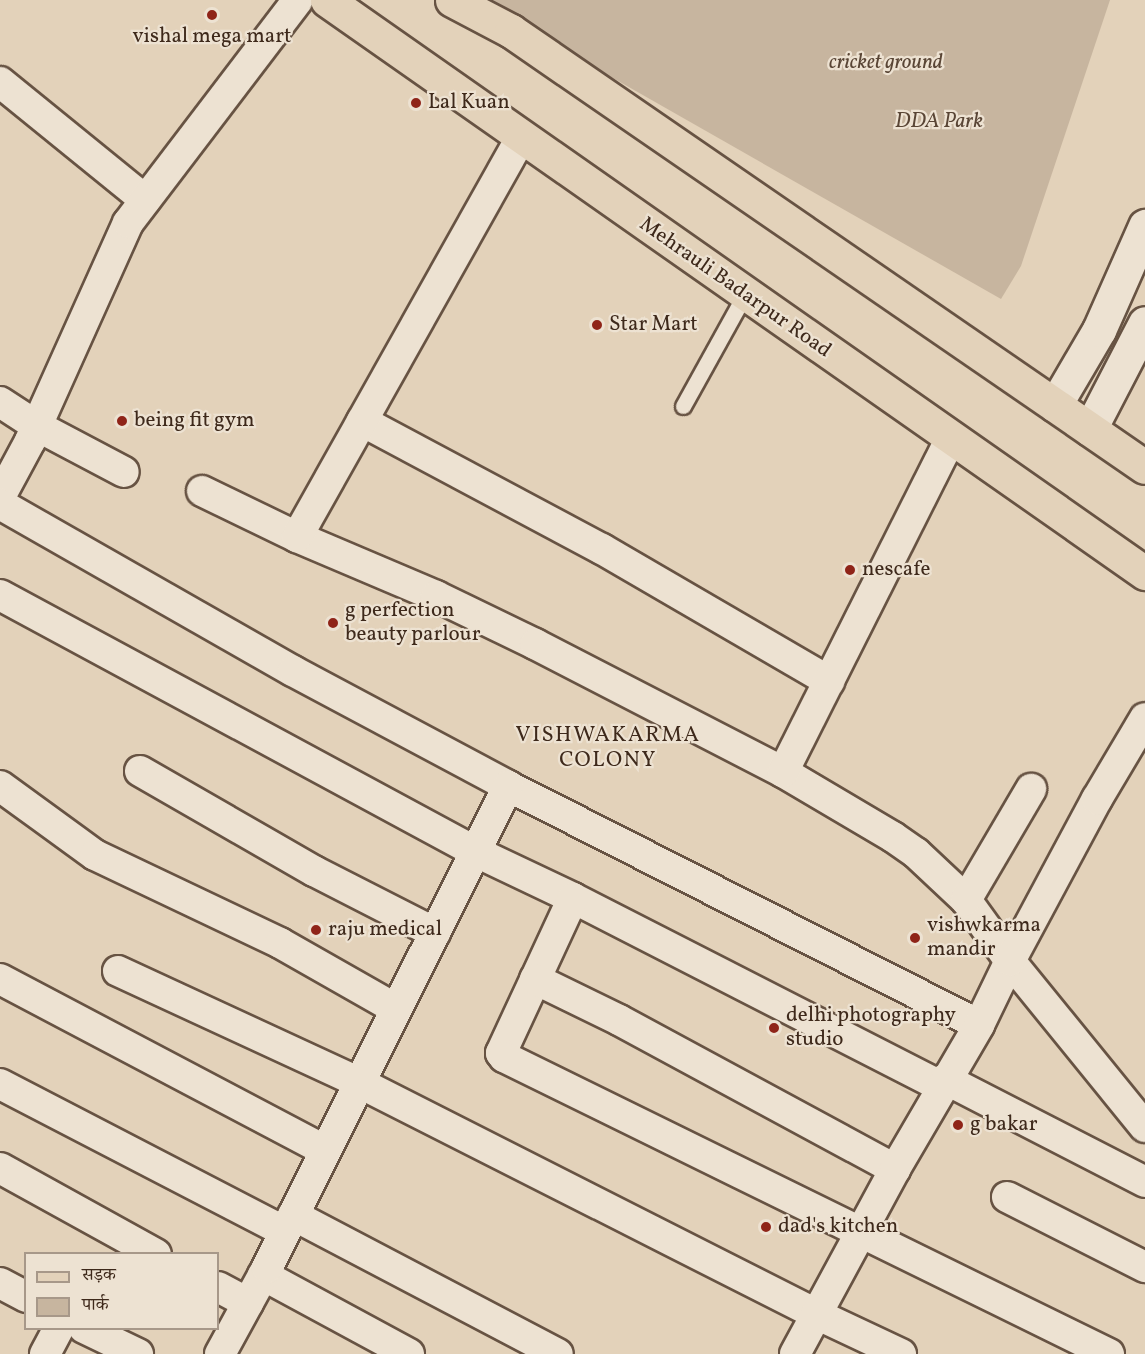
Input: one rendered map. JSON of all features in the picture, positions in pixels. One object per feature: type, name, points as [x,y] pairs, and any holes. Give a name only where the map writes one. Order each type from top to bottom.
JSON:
[{"type":"main road","name":"Mehrauli Badarpur Road","points":[[327,0],[1145,573]]},
{"type":"main road","points":[[452,0],[511,31],[1145,466]]},
{"type":"street","points":[[0,497],[37,426],[119,237],[298,0]]},
{"type":"street","points":[[0,82],[145,200]]},
{"type":"street","points":[[297,537],[521,138]]},
{"type":"street","points":[[1055,405],[1099,330],[1145,226]]},
{"type":"street","points":[[1090,429],[1143,331]]},
{"type":"street","points":[[0,402],[37,426],[124,472]]},
{"type":"street","points":[[362,421],[602,549],[829,681]]},
{"type":"street","points":[[783,772],[951,438]]},
{"type":"street","points":[[202,491],[297,537],[436,596],[783,772],[900,842],[966,900],[1010,961],[1145,1126]]},
{"type":"street","points":[[0,504],[293,671],[508,786],[979,1025]]},
{"type":"street","points":[[0,595],[476,852],[1145,1182]]},
{"type":"street","points":[[795,1354],[943,1083],[979,1025],[1010,961],[1097,799],[1145,717]]},
{"type":"street","points":[[140,771],[314,871],[435,933]]},
{"type":"street","points":[[0,786],[95,855],[280,944],[396,1009]]},
{"type":"street","points":[[231,1350],[248,1303],[508,786]]},
{"type":"street","points":[[966,900],[1031,789]]},
{"type":"street","points":[[573,898],[501,1053],[504,1057],[1109,1354]]},
{"type":"street","points":[[118,971],[360,1083],[816,1314],[901,1354]]},
{"type":"street","points":[[0,979],[324,1150]]},
{"type":"street","points":[[535,979],[619,1020],[895,1169]]},
{"type":"street","points":[[0,1084],[558,1354]]},
{"type":"street","points":[[0,1168],[107,1242],[148,1252]]},
{"type":"street","points":[[1007,1197],[1145,1267]]},
{"type":"street","points":[[263,1275],[409,1354]]},
{"type":"street","points":[[0,1283],[24,1296]]},
{"type":"street","points":[[219,1288],[248,1303]]},
{"type":"street","points":[[45,1354],[58,1330]]},
{"type":"street","points":[[86,1330],[138,1354]]},
{"type":"lane","points":[[683,406],[745,294]]},
{"type":"green space","name":"DDA Park","points":[[476,0],[1110,0],[1021,266],[1001,299]]},
{"type":"place","name":"vishal mega mart","points":[[212,15]]},
{"type":"place","name":"Lal Kuan","points":[[416,103]]},
{"type":"place","name":"Star Mart","points":[[597,325]]},
{"type":"place","name":"being fit gym","points":[[122,421]]},
{"type":"place","name":"nescafe","points":[[850,570]]},
{"type":"place","name":"g perfection beauty parlour","points":[[333,623]]},
{"type":"place","name":"raju medical","points":[[316,930]]},
{"type":"place","name":"vishwkarma mandir","points":[[915,938]]},
{"type":"place","name":"delhi photography studio","points":[[774,1028]]},
{"type":"place","name":"g bakar","points":[[958,1125]]},
{"type":"place","name":"dad's kitchen","points":[[766,1227]]},
{"type":"district","name":"VISHWAKARMA COLONY","points":[[608,748]]},
{"type":"park label","name":"cricket ground","points":[[886,63]]}]
